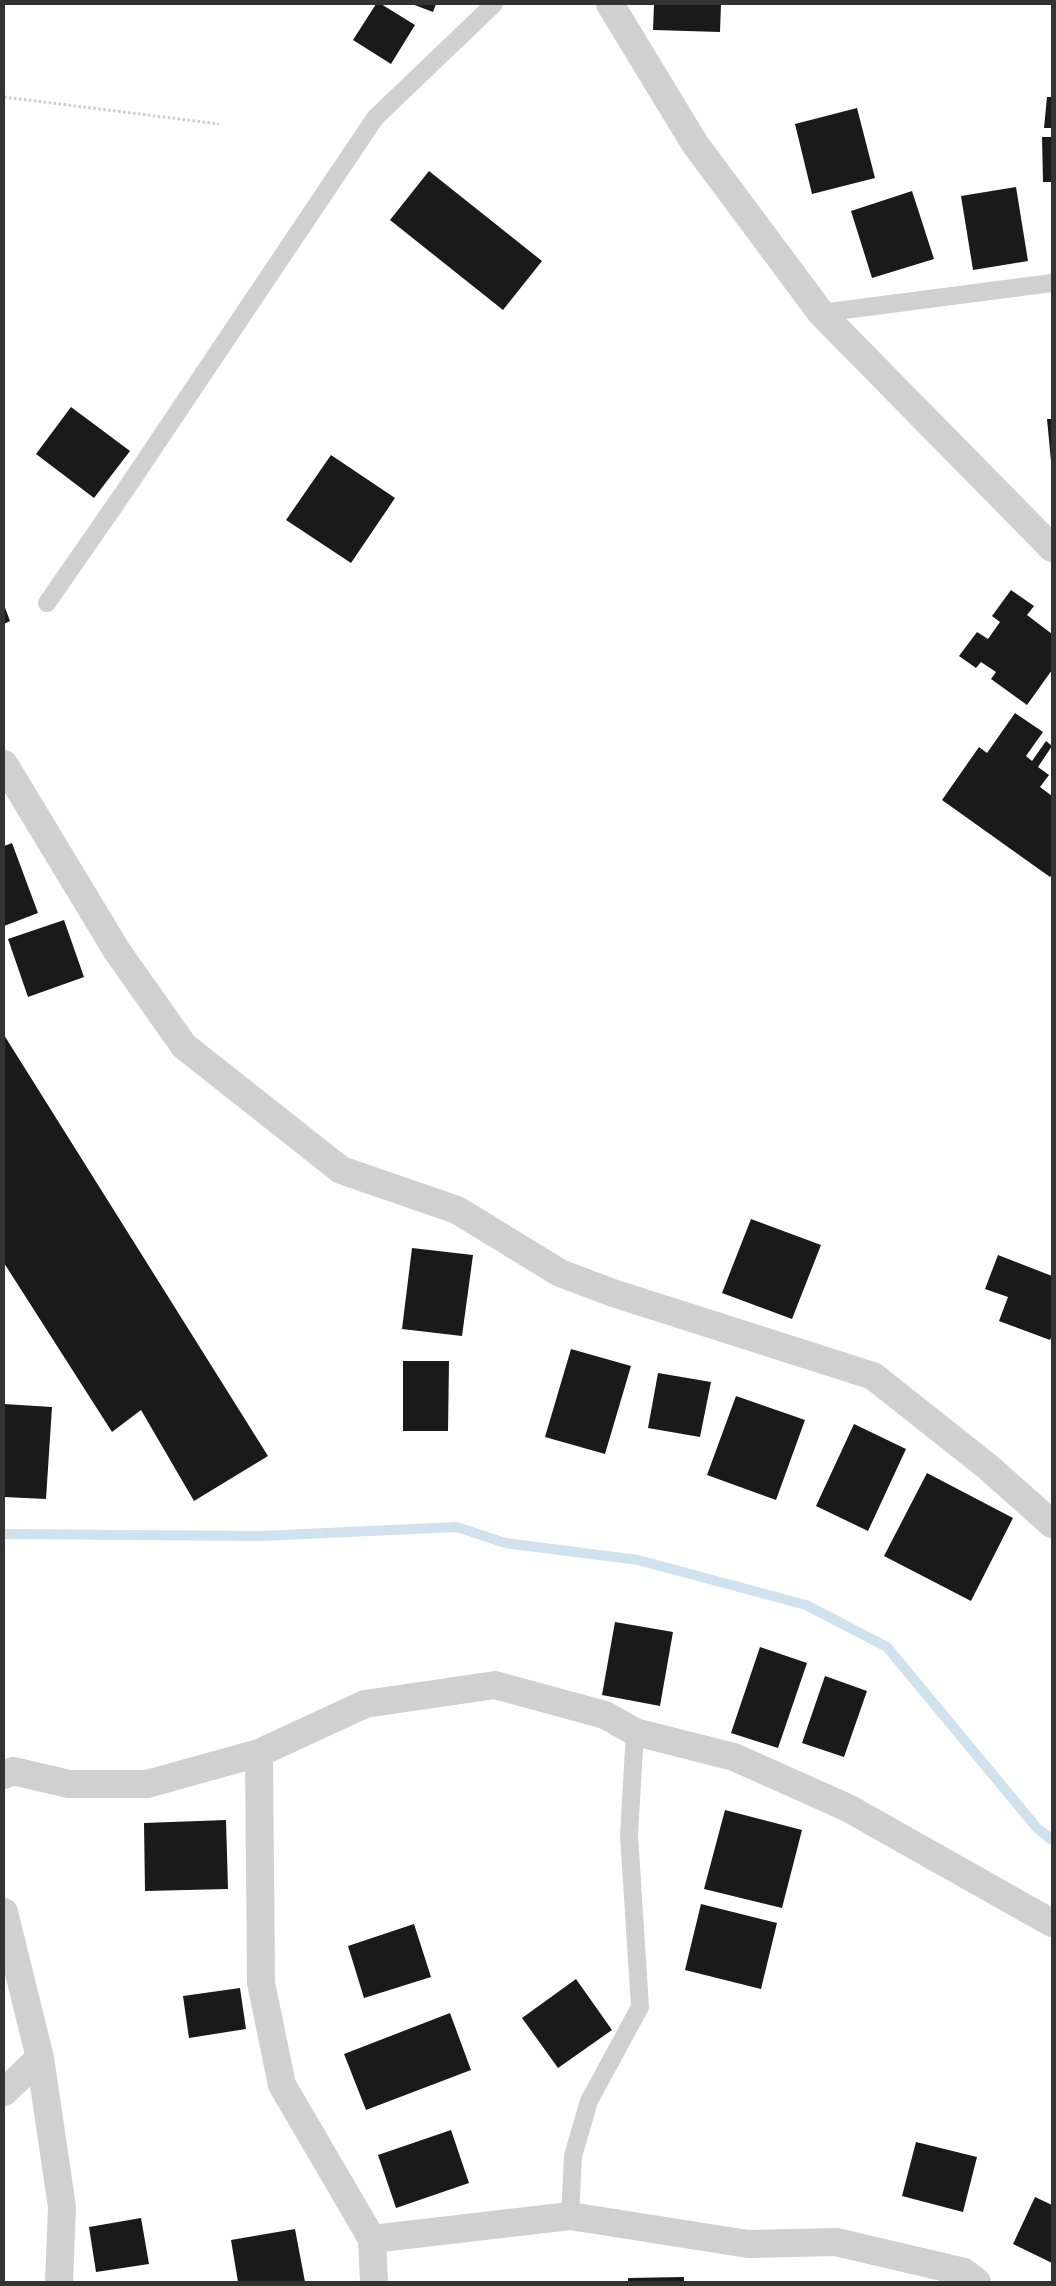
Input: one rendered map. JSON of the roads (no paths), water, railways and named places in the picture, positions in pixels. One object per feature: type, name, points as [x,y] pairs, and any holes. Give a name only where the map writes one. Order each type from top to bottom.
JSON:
[{"type":"street","points":[[610,4],[695,144],[821,313],[1052,548]]},
{"type":"street","points":[[4,764],[117,951],[184,1046],[342,1170],[456,1210],[560,1273],[622,1296],[873,1376],[988,1467],[1052,1524]]},
{"type":"street","points":[[4,1775],[13,1771],[68,1784],[147,1784],[260,1752],[365,1704],[495,1685],[606,1715],[635,1732],[734,1757],[848,1808],[1052,1923]]},
{"type":"street","points":[[260,1752],[261,1983],[282,2085],[372,2238],[374,2282]]},
{"type":"street","points":[[4,1912],[40,2058],[62,2208],[58,2282]]},
{"type":"street","points":[[4,2092],[40,2058]]},
{"type":"street","points":[[372,2238],[570,2216],[748,2244],[836,2242],[964,2272],[977,2282]]},
{"type":"lane","points":[[47,603],[124,492],[375,118],[494,4]]},
{"type":"lane","points":[[821,313],[1052,283]]},
{"type":"lane","points":[[570,2216],[573,2156],[588,2101],[640,2007],[629,1835],[635,1732]]},
{"type":"waterway","points":[[4,1534],[261,1536],[457,1527],[505,1543],[638,1560],[806,1605],[887,1647],[1037,1828],[1052,1840]]}]
